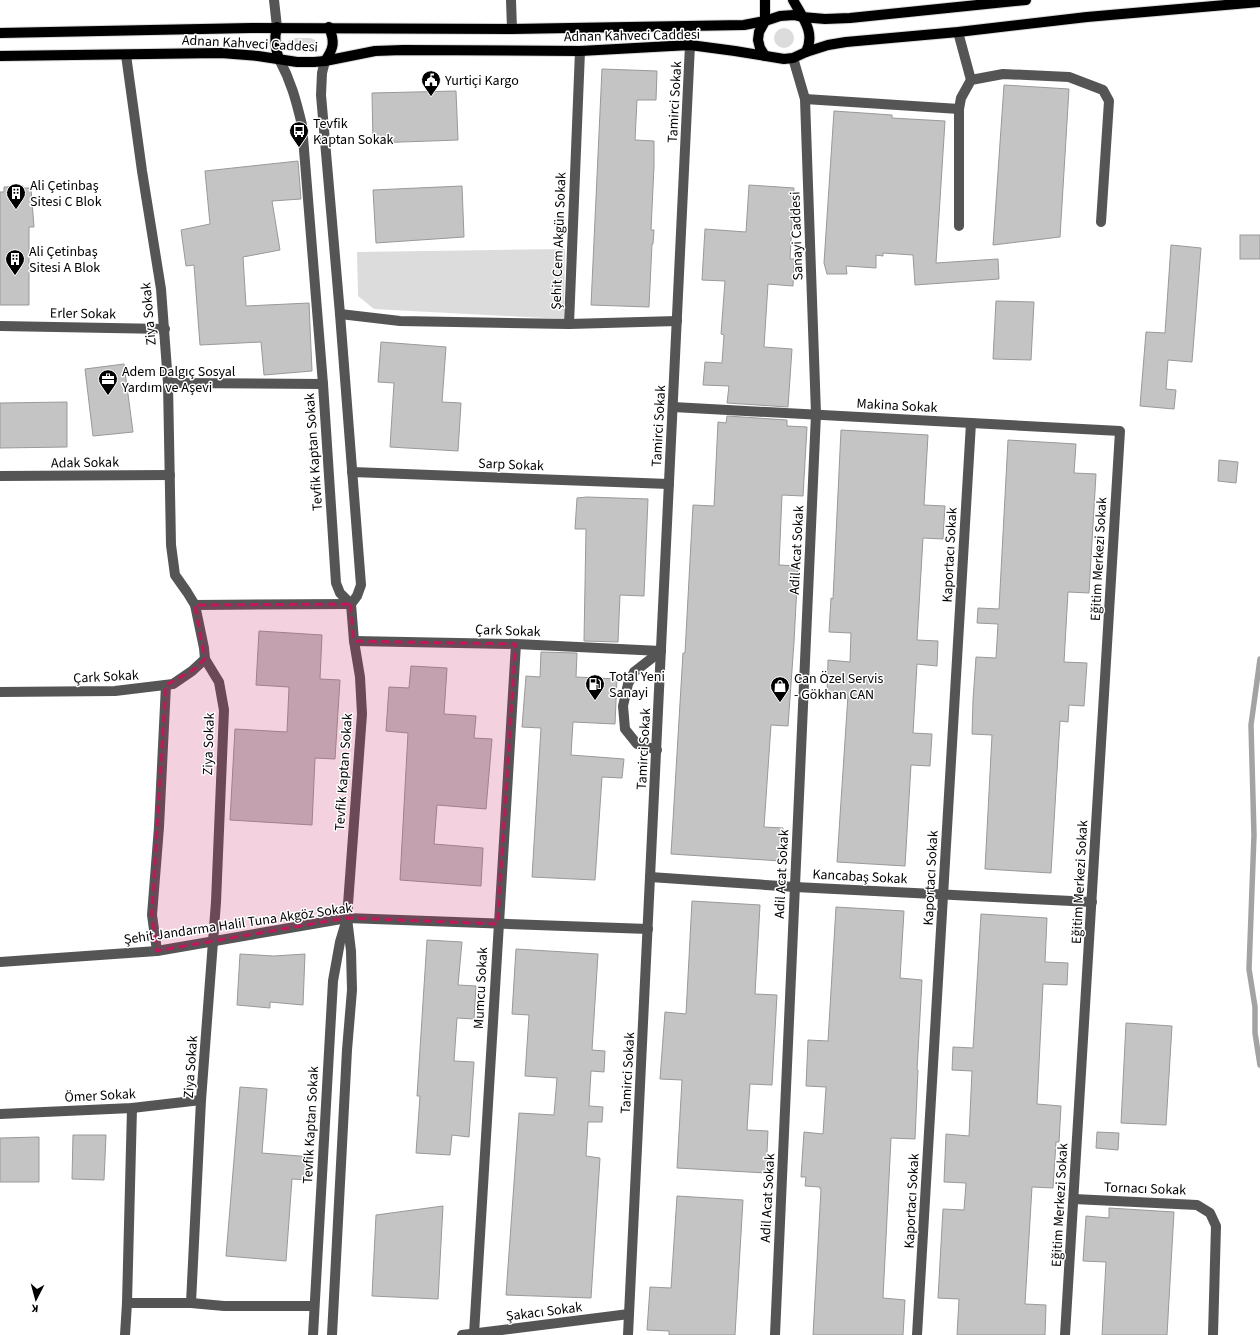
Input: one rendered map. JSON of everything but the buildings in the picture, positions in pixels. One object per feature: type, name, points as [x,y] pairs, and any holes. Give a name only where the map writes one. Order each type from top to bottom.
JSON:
[{"type":"main road","points":[[765,0],[765,20],[758,40],[760,48],[765,56]]},
{"type":"main road","points":[[793,0],[807,25],[809,32],[810,44],[806,52]]},
{"type":"main road","name":"Adnan Kahveci Caddesi","points":[[0,33],[277,27],[512,29],[744,25],[780,16],[794,15],[802,17],[850,18],[955,4],[1026,0]]},
{"type":"main road","name":"Adnan Kahveci Caddesi","points":[[0,56],[221,53],[297,62],[325,61],[375,51],[396,50],[580,51],[690,45],[784,59],[793,58],[828,45],[846,42],[958,32],[1087,17],[1260,2]]},
{"type":"main road","points":[[277,27],[275,48],[279,59]]},
{"type":"main road","points":[[325,61],[331,53],[333,43],[328,28]]},
{"type":"street","points":[[274,0],[277,27]]},
{"type":"street","points":[[511,0],[512,29]]},
{"type":"street","points":[[958,32],[971,80],[961,98],[959,109],[959,226]]},
{"type":"street","name":"Tamirci Sokak","points":[[628,1335],[690,45]]},
{"type":"street","name":"Şehit Cem Akgün Sokak","points":[[340,314],[400,321],[569,324],[580,51]]},
{"type":"street","name":"Ziya Sokak","points":[[126,55],[161,289],[165,329],[168,383],[171,545],[175,575],[195,605],[205,659],[218,682],[224,710],[214,941],[201,1100],[191,1303]]},
{"type":"street","name":"Sanayi Caddesi","points":[[793,58],[805,99],[816,414]]},
{"type":"street","name":"Tevfik Kaptan Sokak","points":[[279,59],[289,78],[302,125],[323,384],[336,583],[340,593],[351,604],[354,641],[360,677],[362,714],[347,918],[351,951],[352,990],[332,1335]]},
{"type":"street","points":[[195,605],[351,604],[362,585],[321,95],[322,73],[325,61]]},
{"type":"street","points":[[971,80],[1003,74],[1069,77],[1103,90],[1109,102],[1101,222]]},
{"type":"street","points":[[805,99],[959,109]]},
{"type":"street","points":[[569,324],[677,321]]},
{"type":"street","name":"Erler Sokak","points":[[0,326],[165,329]]},
{"type":"street","points":[[168,383],[323,384]]},
{"type":"street","name":"Makina Sokak","points":[[673,407],[1120,431]]},
{"type":"street","name":"Adil Acat Sokak","points":[[775,1335],[816,414]]},
{"type":"street","name":"Kaportacı Sokak","points":[[917,1335],[971,423]]},
{"type":"street","name":"Eğitim Merkezi Sokak","points":[[1066,1335],[1120,431]]},
{"type":"street","name":"Sarp Sokak","points":[[352,472],[669,484]]},
{"type":"street","name":"Adak Sokak","points":[[0,476],[170,475]]},
{"type":"street","name":"Çark Sokak","points":[[354,641],[516,644],[661,651]]},
{"type":"street","name":"Mumcu Sokak","points":[[474,1334],[516,644]]},
{"type":"street","points":[[656,750],[637,744],[625,729],[623,706],[628,684],[634,672],[661,651]]},
{"type":"street","name":"Çark Sokak","points":[[0,692],[116,692],[173,684],[192,671],[205,659]]},
{"type":"street","points":[[158,951],[152,915],[159,827],[166,685]]},
{"type":"street","name":"Kancabaş Sokak","points":[[650,876],[795,887],[1092,902]]},
{"type":"street","name":"Tevfik Kaptan Sokak","points":[[313,1335],[333,981],[340,942],[347,918]]},
{"type":"street","name":"Şehit Jandarma Halil Tuna Akgöz Sokak","points":[[0,962],[158,951],[347,918],[648,929]]},
{"type":"street","name":"Ömer Sokak","points":[[0,1114],[132,1108],[201,1100]]},
{"type":"street","points":[[125,1335],[132,1108]]},
{"type":"street","name":"Tornacı Sokak","points":[[1074,1199],[1197,1205],[1210,1213],[1216,1226],[1213,1335]]},
{"type":"street","points":[[127,1302],[191,1303],[224,1306],[314,1306]]},
{"type":"street","name":"Şakacı Sokak","points":[[462,1335],[629,1314]]},
{"type":"highlighted area","points":[[351,604],[354,641],[516,644],[498,924],[347,918],[157,951],[152,915],[166,685],[192,671],[205,659],[195,605]]},
{"type":"shaded area","points":[[784,28],[791,31],[794,38],[791,45],[784,48],[777,45],[774,38],[777,31]]},
{"type":"shaded area","points":[[296,38],[310,38],[315,40],[318,45],[316,50],[305,52],[289,51],[287,49],[287,44],[289,40]]},
{"type":"shaded area","points":[[565,249],[564,319],[374,309],[358,296],[357,252]]},
{"type":"waterway","points":[[1260,659],[1251,725],[1254,835],[1249,969],[1255,1007],[1255,1033],[1260,1065]]},
{"type":"place","name":"Yurtiçi Kargo","points":[[431,97]]},
{"type":"place","name":"Tevfik Kaptan Sokak","points":[[299,148]]},
{"type":"place","name":"Ali Çetinbaş Sitesi C Blok","points":[[16,210]]},
{"type":"place","name":"Ali Çetinbaş Sitesi A Blok","points":[[15,276]]},
{"type":"place","name":"Adem Dalgıç Sosyal Yardım ve Aşevi","points":[[108,396]]},
{"type":"place","name":"Total Yeni Sanayi","points":[[595,701]]},
{"type":"place","name":"Can Özel Servis - Gökhan CAN","points":[[780,703]]}]
